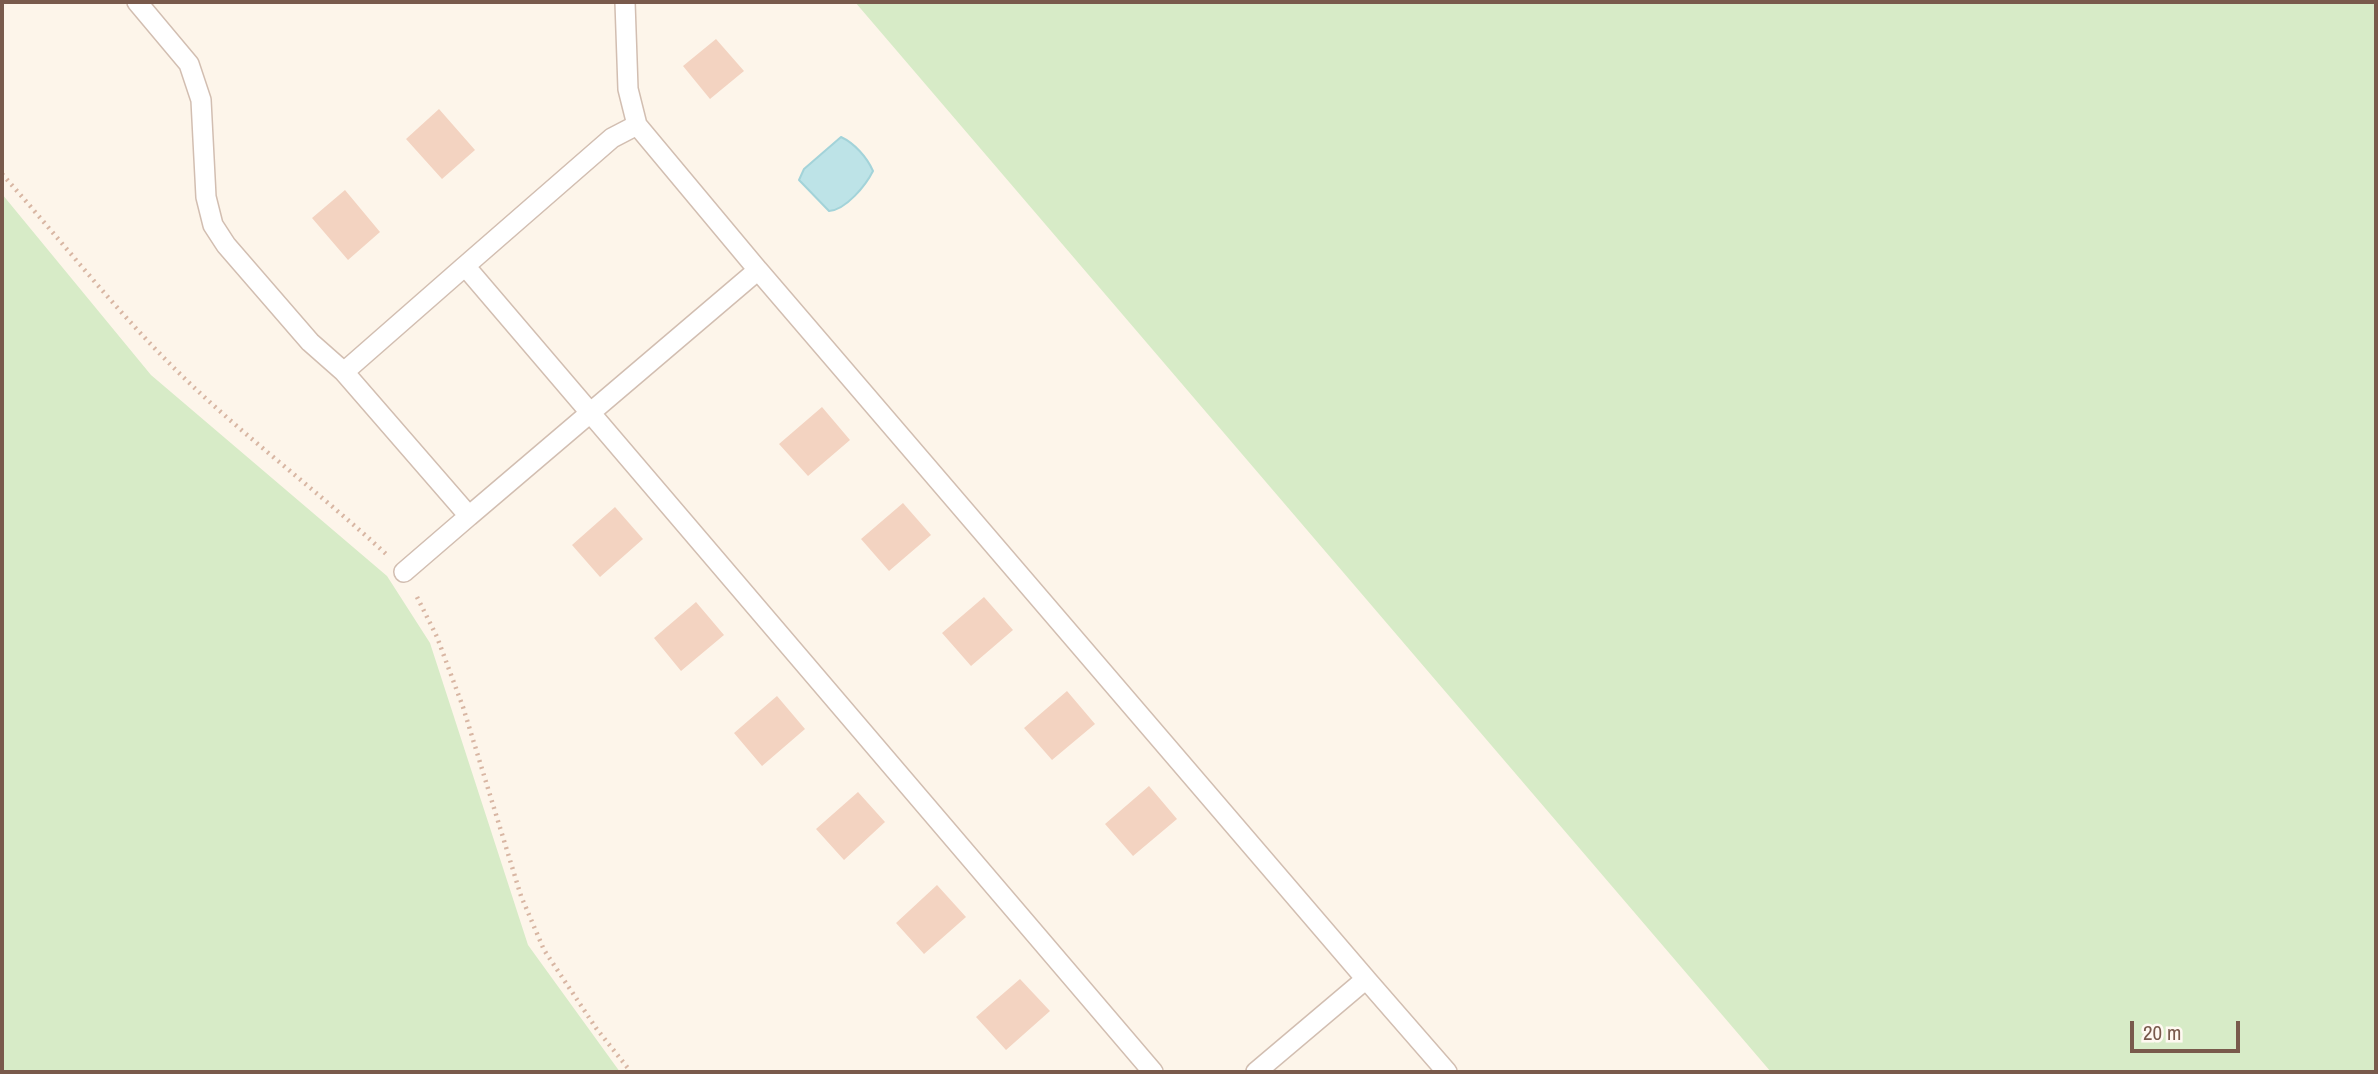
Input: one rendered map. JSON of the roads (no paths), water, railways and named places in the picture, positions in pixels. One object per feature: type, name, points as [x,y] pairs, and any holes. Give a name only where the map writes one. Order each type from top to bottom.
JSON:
[{"type":"lane","points":[[137,2],[190,64],[201,100],[206,197],[213,225],[226,245],[310,342],[344,372],[469,516]]},
{"type":"lane","points":[[625,2],[628,89],[636,125],[1447,1072]]},
{"type":"lane","points":[[344,372],[612,138],[636,125]]},
{"type":"lane","points":[[465,267],[1153,1072]]},
{"type":"lane","points":[[404,572],[758,270]]},
{"type":"lane","points":[[1256,1072],[1366,979]]},
{"type":"water","points":[[841,137],[860,151],[873,171],[849,202],[829,211],[799,180],[804,169]]}]
